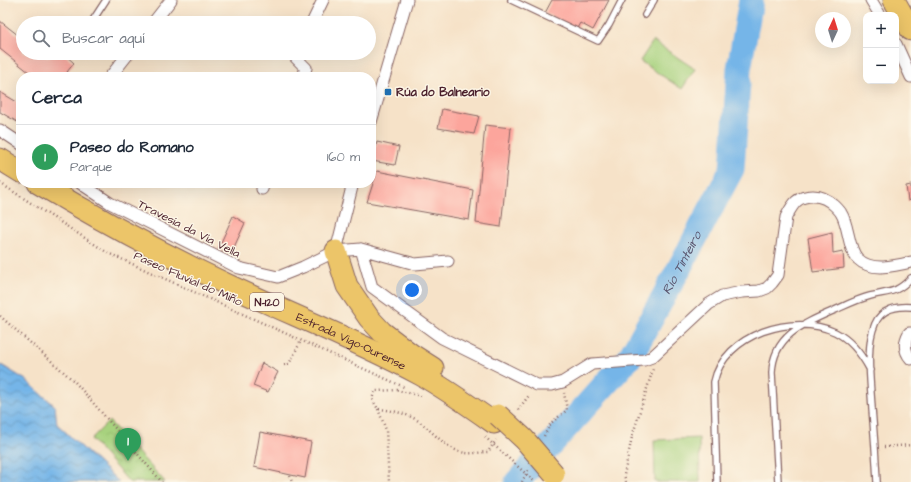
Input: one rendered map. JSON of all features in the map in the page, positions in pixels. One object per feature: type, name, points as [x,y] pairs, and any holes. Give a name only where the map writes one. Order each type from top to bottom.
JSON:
[{"type":"highway","points":[[894,0],[911,30]]},
{"type":"highway","points":[[0,159],[16,169]]},
{"type":"highway","name":"Estrada Vigo-Ourense","points":[[47,188],[128,235],[228,285],[357,342],[422,375],[498,426],[558,478]]},
{"type":"highway","points":[[336,251],[347,286],[369,318],[382,332],[411,354],[447,376],[498,426]]},
{"type":"street","points":[[158,16],[171,0]]},
{"type":"street","points":[[315,16],[323,0]]},
{"type":"street","points":[[376,105],[407,0]]},
{"type":"street","points":[[871,0],[878,12]]},
{"type":"street","points":[[898,48],[911,77]]},
{"type":"street","points":[[114,72],[123,60]]},
{"type":"street","points":[[298,60],[306,68],[305,72]]},
{"type":"street","points":[[0,130],[16,141]]},
{"type":"street","name":"Travesía da Vía Vella","points":[[88,188],[110,203],[239,268],[278,277],[336,251]]},
{"type":"street","points":[[352,188],[336,251],[361,249],[415,264],[448,261]]},
{"type":"street","points":[[361,249],[372,287],[442,338],[537,385],[552,386],[563,382],[592,364],[644,360],[652,357],[709,304],[722,296],[742,292],[759,291],[767,288],[778,275],[786,217],[790,208],[798,199],[807,196],[819,196],[830,202],[841,213],[848,229],[852,250],[857,258],[864,264],[874,266],[892,266],[911,262]]},
{"type":"street","points":[[911,333],[909,333],[905,340],[907,354],[911,359]]},
{"type":"lane","points":[[96,16],[106,0]]},
{"type":"lane","points":[[511,0],[598,41],[622,0]]},
{"type":"lane","points":[[645,15],[654,0]]},
{"type":"lane","points":[[778,482],[772,363],[780,344],[803,325],[869,296],[894,291],[900,288],[911,278]]},
{"type":"lane","points":[[877,482],[870,370],[871,344],[875,323],[880,316],[892,308],[911,307]]},
{"type":"lane","points":[[717,482],[713,394],[716,372],[728,354],[742,342],[755,335],[785,326],[803,325],[825,329],[836,333],[854,346],[870,370]]},
{"type":"path","name":"Paseo Fluvial do Miño","points":[[0,184],[108,253],[423,397],[397,390],[375,391],[372,399],[378,409]]},
{"type":"path","points":[[0,316],[76,382],[162,482]]},
{"type":"path","points":[[284,365],[289,364],[302,341]]},
{"type":"path","points":[[626,482],[624,475],[632,436],[655,365],[652,357]]},
{"type":"path","points":[[541,443],[550,423],[567,410],[563,382]]},
{"type":"path","points":[[389,482],[386,430],[378,409],[397,412],[417,420],[433,434],[457,451],[467,454],[488,452],[498,426],[537,385]]},
{"type":"path","points":[[498,426],[534,482]]},
{"type":"path","points":[[875,447],[911,445]]},
{"type":"path","points":[[522,482],[529,469]]},
{"type":"path","points":[[290,476],[292,482]]},
{"type":"green space","points":[[653,41],[695,69],[682,89],[640,61]]},
{"type":"green space","points":[[109,421],[165,482],[129,482],[91,439]]},
{"type":"green space","points":[[699,438],[700,482],[655,482],[654,440]]},
{"type":"water","points":[[0,365],[26,380],[55,406],[57,424],[119,482],[0,482]]},
{"type":"building","points":[[552,0],[609,0],[593,30],[580,23],[576,30],[545,13]]},
{"type":"building","points":[[0,21],[16,34],[16,60],[71,60],[74,63],[67,72],[29,72],[0,49]]},
{"type":"building","points":[[0,92],[16,101],[16,121],[0,112]]},
{"type":"building","points":[[442,109],[479,116],[474,134],[438,128]]},
{"type":"building","points":[[485,125],[511,128],[501,227],[476,223]]},
{"type":"building","points":[[377,142],[399,147],[395,165],[376,162]]},
{"type":"building","points":[[377,171],[473,190],[469,220],[367,202],[372,188],[376,188]]},
{"type":"building","points":[[911,185],[911,200],[908,201],[906,186]]},
{"type":"building","points":[[233,216],[245,223],[231,254],[218,249]]},
{"type":"building","points":[[832,232],[833,253],[843,251],[844,268],[813,272],[808,238]]},
{"type":"building","points":[[262,363],[278,372],[268,392],[253,386]]},
{"type":"building","points":[[260,432],[311,442],[305,478],[254,467]]},
{"type":"waterway","name":"Río Tinteiro","points":[[517,482],[630,357],[732,169],[739,69],[751,0]]},
{"type":"place","name":"Rúa do Balneario","points":[[388,92]]},
{"type":"place","name":"Paseo do Romano","points":[[128,461]]}]
